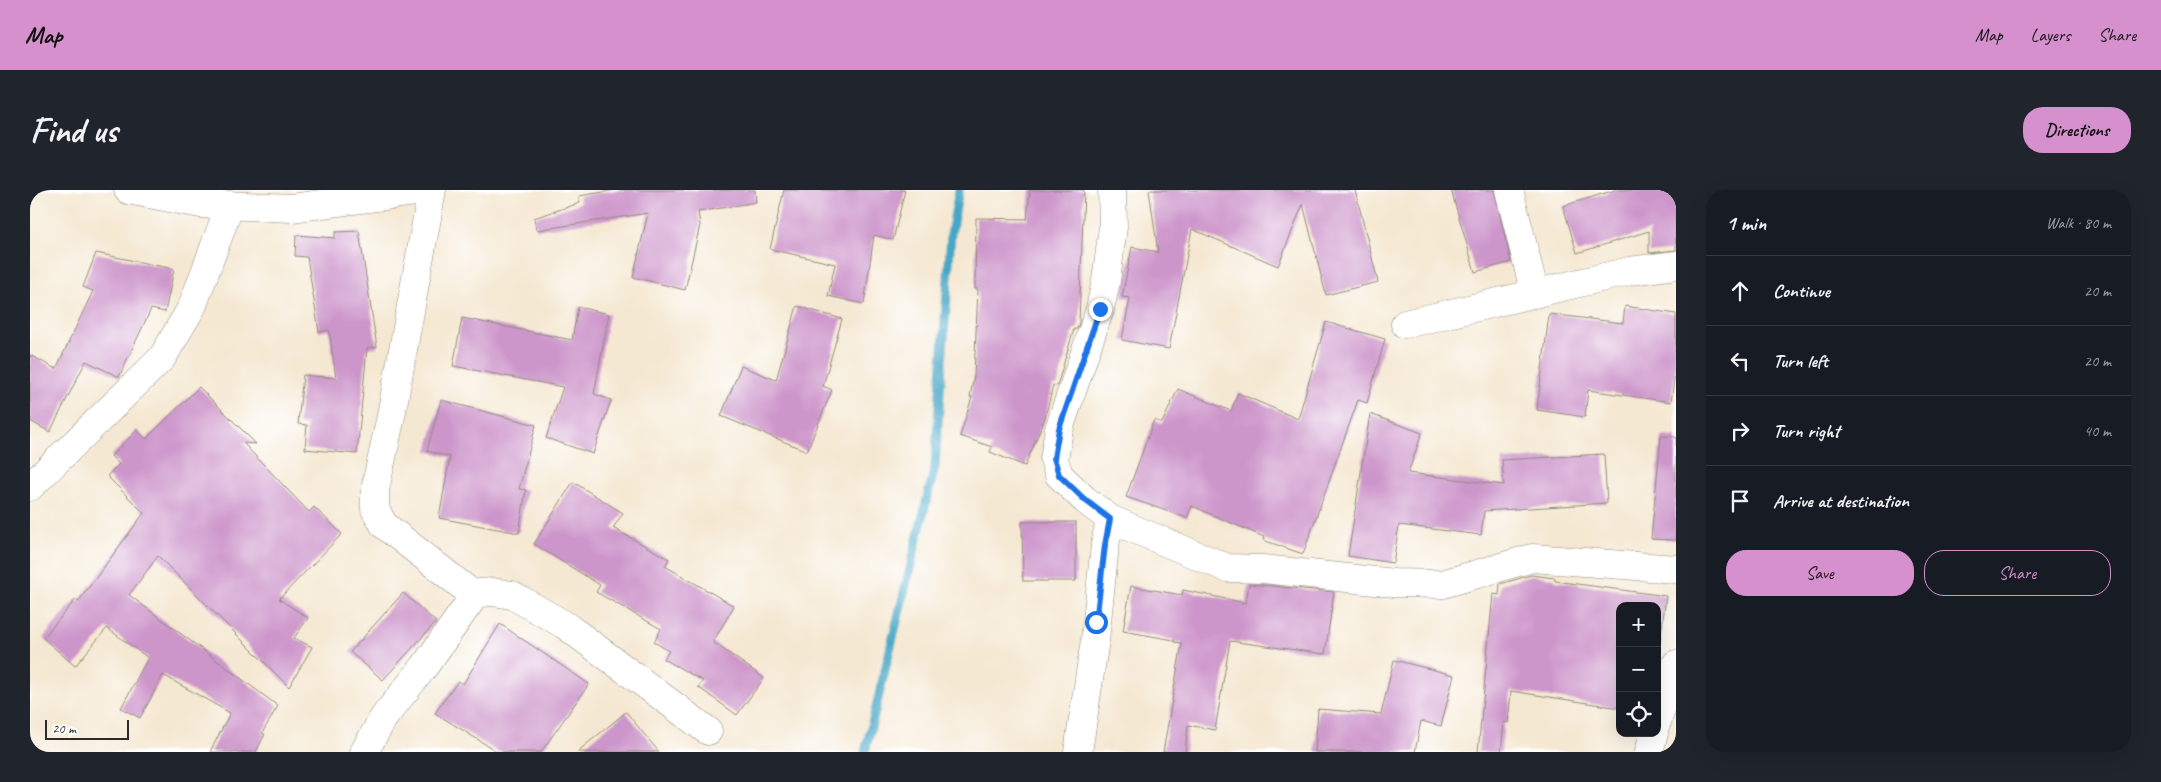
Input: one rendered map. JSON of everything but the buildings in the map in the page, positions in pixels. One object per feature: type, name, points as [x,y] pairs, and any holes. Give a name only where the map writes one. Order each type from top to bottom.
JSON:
[{"type":"street","points":[[128,190],[201,204],[291,208],[431,190],[391,416],[375,490],[375,509],[384,525],[466,589],[470,602],[424,667],[384,717],[364,752]]},
{"type":"street","points":[[1112,190],[1113,227],[1106,281],[1100,309],[1059,429],[1054,458],[1059,475],[1085,500],[1110,519],[1227,568],[1263,569],[1394,583],[1443,584],[1532,558],[1676,569]]},
{"type":"street","points":[[1509,190],[1535,294]]},
{"type":"street","points":[[30,487],[162,358],[192,307],[230,205]]},
{"type":"street","points":[[1405,324],[1630,271],[1676,266]]},
{"type":"street","points":[[1078,752],[1095,640],[1105,545],[1110,519]]},
{"type":"street","points":[[468,594],[493,592],[512,594],[565,625],[708,731]]},
{"type":"street","points":[[1665,711],[1676,664]]},
{"type":"street","points":[[1649,752],[1653,737]]},
{"type":"waterway","points":[[865,752],[935,466],[951,234],[959,190]]},
{"type":"route","points":[[1096,622],[1110,519],[1085,500],[1059,475],[1054,458],[1059,429],[1100,309]]}]
